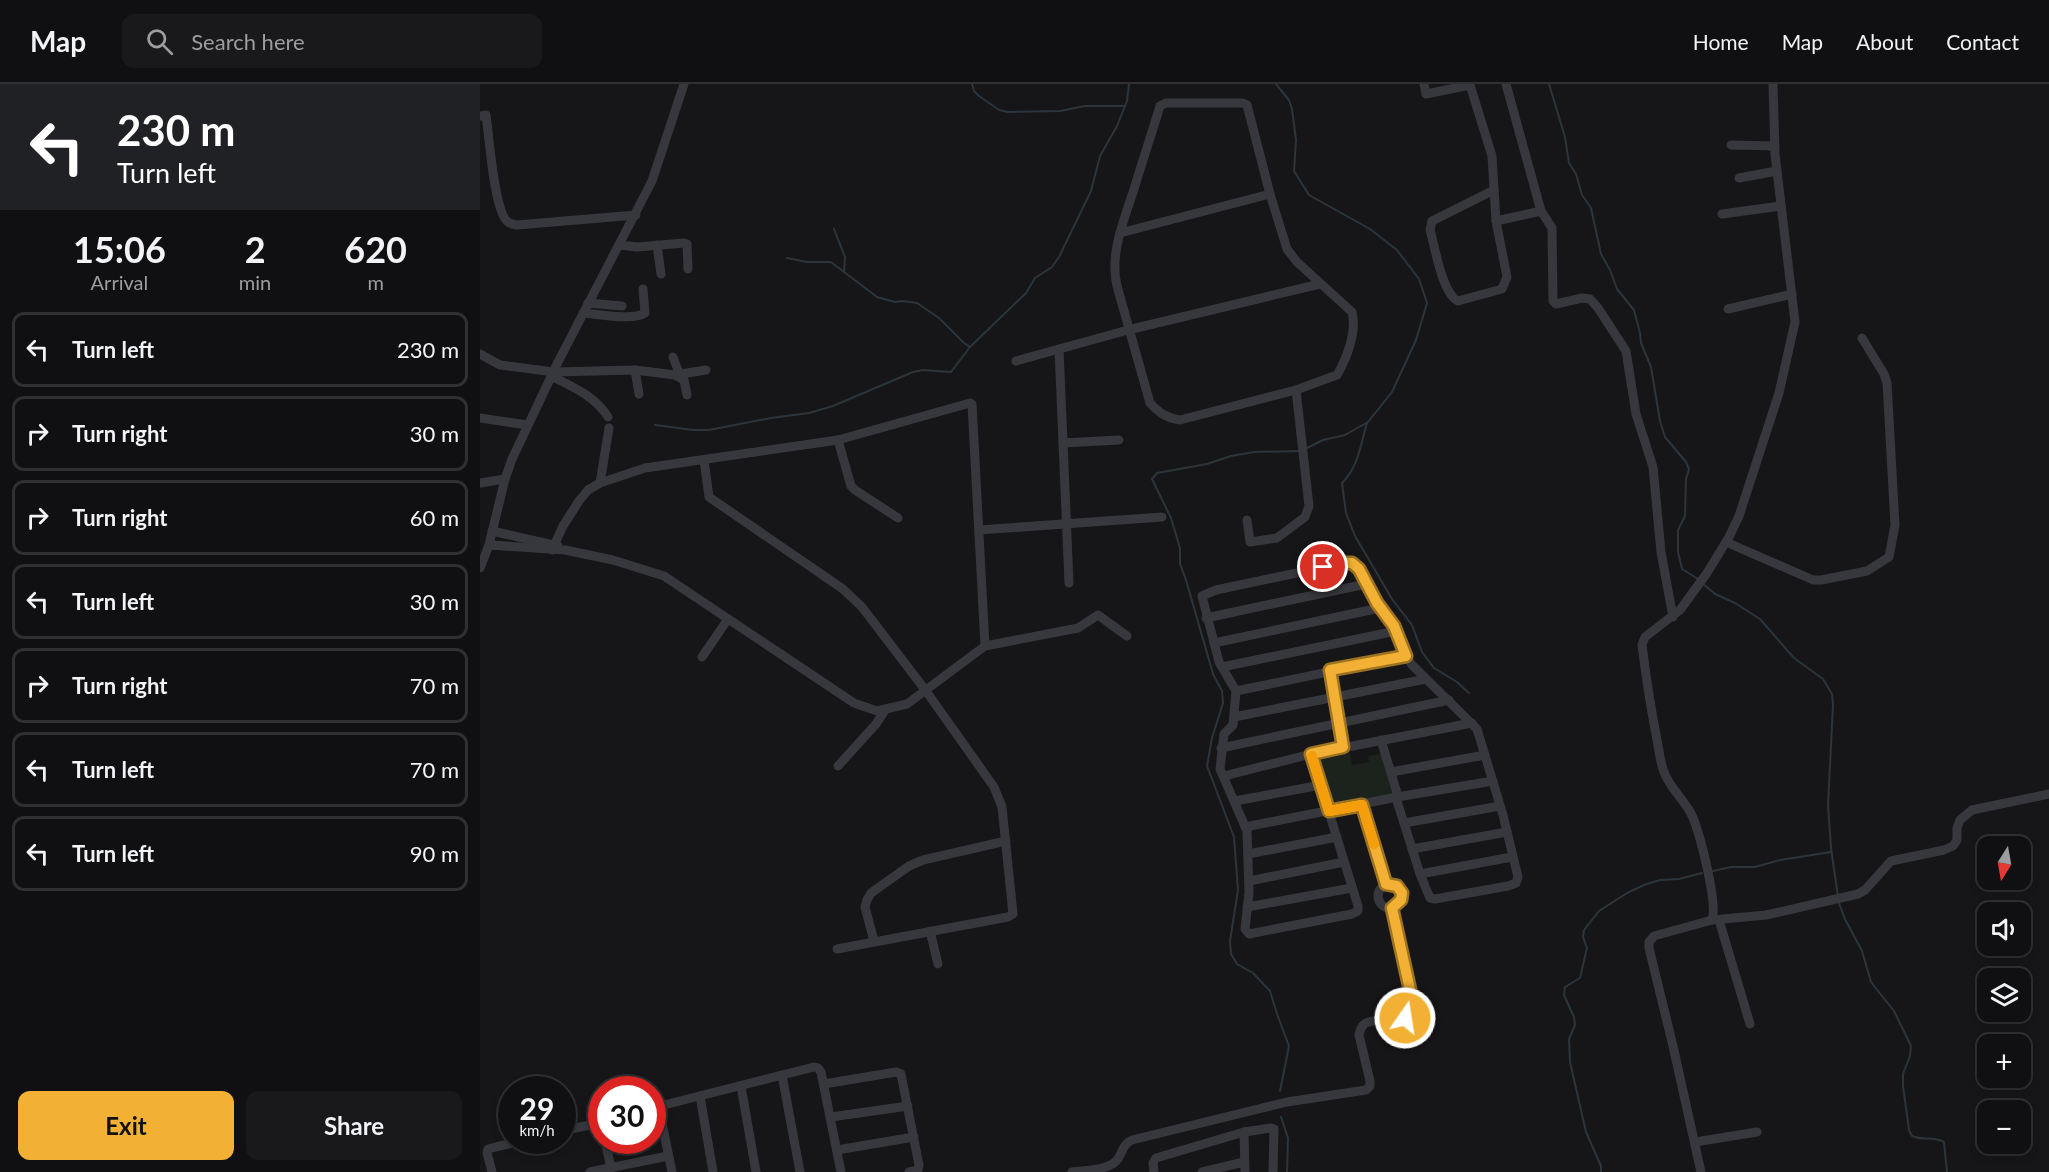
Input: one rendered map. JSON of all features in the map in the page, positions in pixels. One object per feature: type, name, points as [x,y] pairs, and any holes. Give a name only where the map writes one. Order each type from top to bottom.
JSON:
[{"type":"street","points":[[480,566],[489,544],[505,479],[527,425],[652,181],[684,84]]},
{"type":"street","points":[[1424,84],[1426,94],[1470,85],[1492,156],[1496,221],[1506,283],[1502,289],[1458,301],[1453,299],[1446,289],[1430,230],[1432,220],[1494,190]]},
{"type":"street","points":[[1506,84],[1541,210],[1552,228],[1553,301],[1556,304],[1582,298],[1590,300],[1598,308],[1626,351],[1636,414],[1653,467],[1661,552],[1674,617]]},
{"type":"street","points":[[1750,1024],[1715,920],[1697,825],[1690,810],[1664,771],[1649,700],[1641,645],[1645,637],[1674,617],[1707,573],[1726,542],[1739,516],[1779,393],[1795,322],[1777,171],[1773,84]]},
{"type":"street","points":[[1166,103],[1243,103],[1247,105],[1287,249],[1297,262],[1352,312],[1355,323],[1344,363],[1337,375],[1296,390],[1180,420],[1170,419],[1158,412],[1150,404],[1114,274],[1114,261],[1120,233],[1160,106],[1166,103]]},
{"type":"street","points":[[480,116],[486,115],[497,199],[503,217],[508,223],[517,225],[636,215]]},
{"type":"street","points":[[1731,145],[1775,146]]},
{"type":"street","points":[[1739,178],[1777,171]]},
{"type":"street","points":[[1120,233],[1270,194]]},
{"type":"street","points":[[1722,214],[1781,206]]},
{"type":"street","points":[[1496,221],[1541,210]]},
{"type":"street","points":[[619,246],[687,244],[688,269]]},
{"type":"street","points":[[657,245],[661,274]]},
{"type":"street","points":[[1016,361],[1128,330],[1320,284]]},
{"type":"street","points":[[583,313],[644,315],[643,289]]},
{"type":"street","points":[[1728,309],[1792,294]]},
{"type":"street","points":[[588,303],[622,306]]},
{"type":"street","points":[[1726,542],[1813,580],[1866,571],[1887,559],[1895,525],[1887,383],[1862,338]]},
{"type":"street","points":[[1059,349],[1069,583]]},
{"type":"street","points":[[480,354],[500,365],[552,374],[635,370],[677,374],[706,370]]},
{"type":"street","points":[[673,357],[677,374],[684,380],[687,395]]},
{"type":"street","points":[[635,370],[639,394]]},
{"type":"street","points":[[552,374],[592,398],[608,417]]},
{"type":"street","points":[[1247,520],[1250,542],[1277,538],[1305,517],[1309,506],[1296,390]]},
{"type":"street","points":[[553,547],[563,525],[579,501],[588,490],[600,483],[645,468],[838,440],[970,403],[972,404],[985,645]]},
{"type":"street","points":[[480,418],[527,425]]},
{"type":"street","points":[[600,483],[609,428]]},
{"type":"street","points":[[838,440],[851,486],[898,518]]},
{"type":"street","points":[[1063,443],[1119,440]]},
{"type":"street","points":[[704,460],[709,497],[843,589],[862,607],[926,691],[994,787],[1002,807],[1013,914],[1008,917],[837,949]]},
{"type":"street","points":[[480,483],[505,479]]},
{"type":"street","points":[[979,530],[1162,517]]},
{"type":"street","points":[[492,531],[613,560],[664,576],[854,703],[877,711],[907,704],[985,645],[1078,628],[1098,615],[1127,636]]},
{"type":"street","points":[[489,544],[553,547]]},
{"type":"street","points":[[1311,754],[1358,911],[1249,934],[1245,929],[1249,881],[1245,827],[1220,769],[1224,734],[1232,727],[1236,691],[1222,667],[1206,618],[1202,596],[1216,590],[1352,563],[1359,569],[1380,608],[1396,631],[1406,656],[1425,679],[1449,700],[1478,731],[1507,832],[1518,877],[1516,883],[1435,899],[1430,898],[1412,849],[1381,740]]},
{"type":"street","points":[[1206,618],[1366,584]]},
{"type":"street","points":[[1214,643],[1380,608]]},
{"type":"street","points":[[702,657],[728,619]]},
{"type":"street","points":[[1222,667],[1396,631]]},
{"type":"street","points":[[1236,691],[1406,656]]},
{"type":"street","points":[[1330,670],[1343,747]]},
{"type":"street","points":[[1234,717],[1425,679]]},
{"type":"street","points":[[1221,748],[1449,700]]},
{"type":"street","points":[[838,766],[872,729],[885,710]]},
{"type":"street","points":[[1224,776],[1343,747],[1472,723]]},
{"type":"street","points":[[1391,772],[1485,755]]},
{"type":"street","points":[[1245,827],[1493,781]]},
{"type":"street","points":[[1235,801],[1321,785]]},
{"type":"street","points":[[1701,1172],[1649,948],[1649,942],[1654,936],[1715,920],[1766,915],[1844,898],[1865,890],[1891,861],[1953,846],[1958,840],[1957,828],[1960,820],[1972,810],[2049,794]]},
{"type":"street","points":[[1362,805],[1386,884]]},
{"type":"street","points":[[1404,823],[1500,806]]},
{"type":"street","points":[[1412,849],[1507,832]]},
{"type":"street","points":[[1248,854],[1337,837]]},
{"type":"street","points":[[874,941],[865,907],[871,893],[909,866],[923,860],[1006,841]]},
{"type":"street","points":[[1420,874],[1512,857]]},
{"type":"street","points":[[1249,881],[1344,862]]},
{"type":"street","points":[[1386,884],[1397,886],[1402,893],[1401,900],[1392,908]]},
{"type":"street","points":[[1386,884],[1378,891],[1378,901],[1383,906],[1392,908]]},
{"type":"street","points":[[1247,907],[1352,888]]},
{"type":"street","points":[[1072,1172],[1110,1165],[1118,1158],[1124,1146],[1132,1140],[1278,1104],[1366,1090],[1371,1081],[1359,1035],[1360,1028],[1366,1023],[1405,1018],[1413,1014],[1414,1008],[1392,908]]},
{"type":"street","points":[[930,931],[938,964]]},
{"type":"street","points":[[672,1172],[659,1108],[816,1067],[820,1069],[824,1084],[841,1172]]},
{"type":"street","points":[[824,1084],[898,1072],[902,1075],[919,1169],[909,1172]]},
{"type":"street","points":[[782,1076],[800,1172]]},
{"type":"street","points":[[741,1086],[756,1172]]},
{"type":"street","points":[[700,1096],[713,1172]]},
{"type":"street","points":[[831,1117],[908,1106]]},
{"type":"street","points":[[1154,1172],[1153,1163],[1156,1158],[1244,1132],[1271,1128],[1274,1130],[1272,1172]]},
{"type":"street","points":[[1202,1172],[1244,1167],[1244,1132]]},
{"type":"street","points":[[1695,1142],[1757,1132]]},
{"type":"street","points":[[837,1150],[914,1137]]},
{"type":"street","points":[[492,1172],[487,1153],[488,1149],[498,1146]]},
{"type":"street","points":[[608,1154],[611,1168]]},
{"type":"street","points":[[590,1172],[668,1156]]},
{"type":"shaded area","points":[[1349,749],[1352,765],[1369,762],[1368,756],[1381,754],[1393,795],[1331,808],[1315,758]]},
{"type":"waterway","points":[[972,84],[979,96],[999,110],[1008,112],[1060,111],[1085,106],[1124,106]]},
{"type":"waterway","points":[[655,425],[709,430],[809,413],[833,406],[913,372],[923,370],[951,372],[970,347],[1026,293],[1035,278],[1052,267],[1059,257],[1091,191],[1100,156],[1117,126],[1127,101],[1129,84]]},
{"type":"waterway","points":[[1276,84],[1289,100],[1292,109],[1296,140],[1294,171],[1309,195],[1370,229],[1397,250],[1419,279],[1427,303],[1416,340],[1392,392],[1368,422],[1345,435],[1323,440],[1305,449]]},
{"type":"waterway","points":[[1549,84],[1565,137],[1569,163],[1576,174],[1582,195],[1591,208],[1601,254],[1617,289],[1634,310],[1641,343],[1651,367],[1665,437],[1689,469],[1686,479],[1685,516],[1678,530],[1678,552],[1682,569],[1698,579]]},
{"type":"waterway","points":[[834,229],[845,257],[844,272]]},
{"type":"waterway","points":[[787,258],[807,262],[831,262],[877,297],[895,302],[917,303],[939,318],[970,347]]},
{"type":"waterway","points":[[1367,423],[1355,463],[1342,483],[1346,513],[1355,536],[1392,599],[1412,625],[1422,652],[1434,668],[1457,682],[1469,693]]},
{"type":"waterway","points":[[1280,1091],[1289,1046],[1270,991],[1253,973],[1237,964],[1231,954],[1230,941],[1238,890],[1234,837],[1207,766],[1212,738],[1223,703],[1222,691],[1213,674],[1180,564],[1180,548],[1171,518],[1152,479],[1157,473],[1207,464],[1231,456],[1254,452],[1300,451]]},
{"type":"waterway","points":[[1702,583],[1715,594],[1735,603],[1760,619],[1794,658],[1823,679],[1832,694],[1828,805],[1838,897]]},
{"type":"waterway","points":[[1713,871],[1731,867],[1755,867],[1780,860],[1831,852]]},
{"type":"waterway","points":[[1601,1172],[1601,1166],[1586,1132],[1570,1062],[1569,1039],[1575,1025],[1574,1017],[1564,995],[1565,987],[1580,978],[1587,948],[1583,937],[1584,930],[1599,911],[1627,893],[1660,880],[1679,879],[1702,873]]},
{"type":"waterway","points":[[1839,903],[1862,951],[1871,982],[1894,1011],[1911,1046],[1903,1074],[1909,1130],[1912,1136],[1944,1142],[1947,1172]]},
{"type":"waterway","points":[[1281,1117],[1288,1138],[1287,1172]]},
{"type":"slow traffic","points":[[1312,756],[1329,811],[1362,805],[1374,844]]},
{"type":"route","points":[[1323,567],[1352,563],[1359,569],[1377,603],[1394,626],[1406,656],[1330,670],[1343,747],[1311,754],[1329,811],[1362,805],[1386,884],[1394,884],[1402,893],[1399,904],[1392,908],[1414,1008],[1413,1014],[1405,1018]]}]
